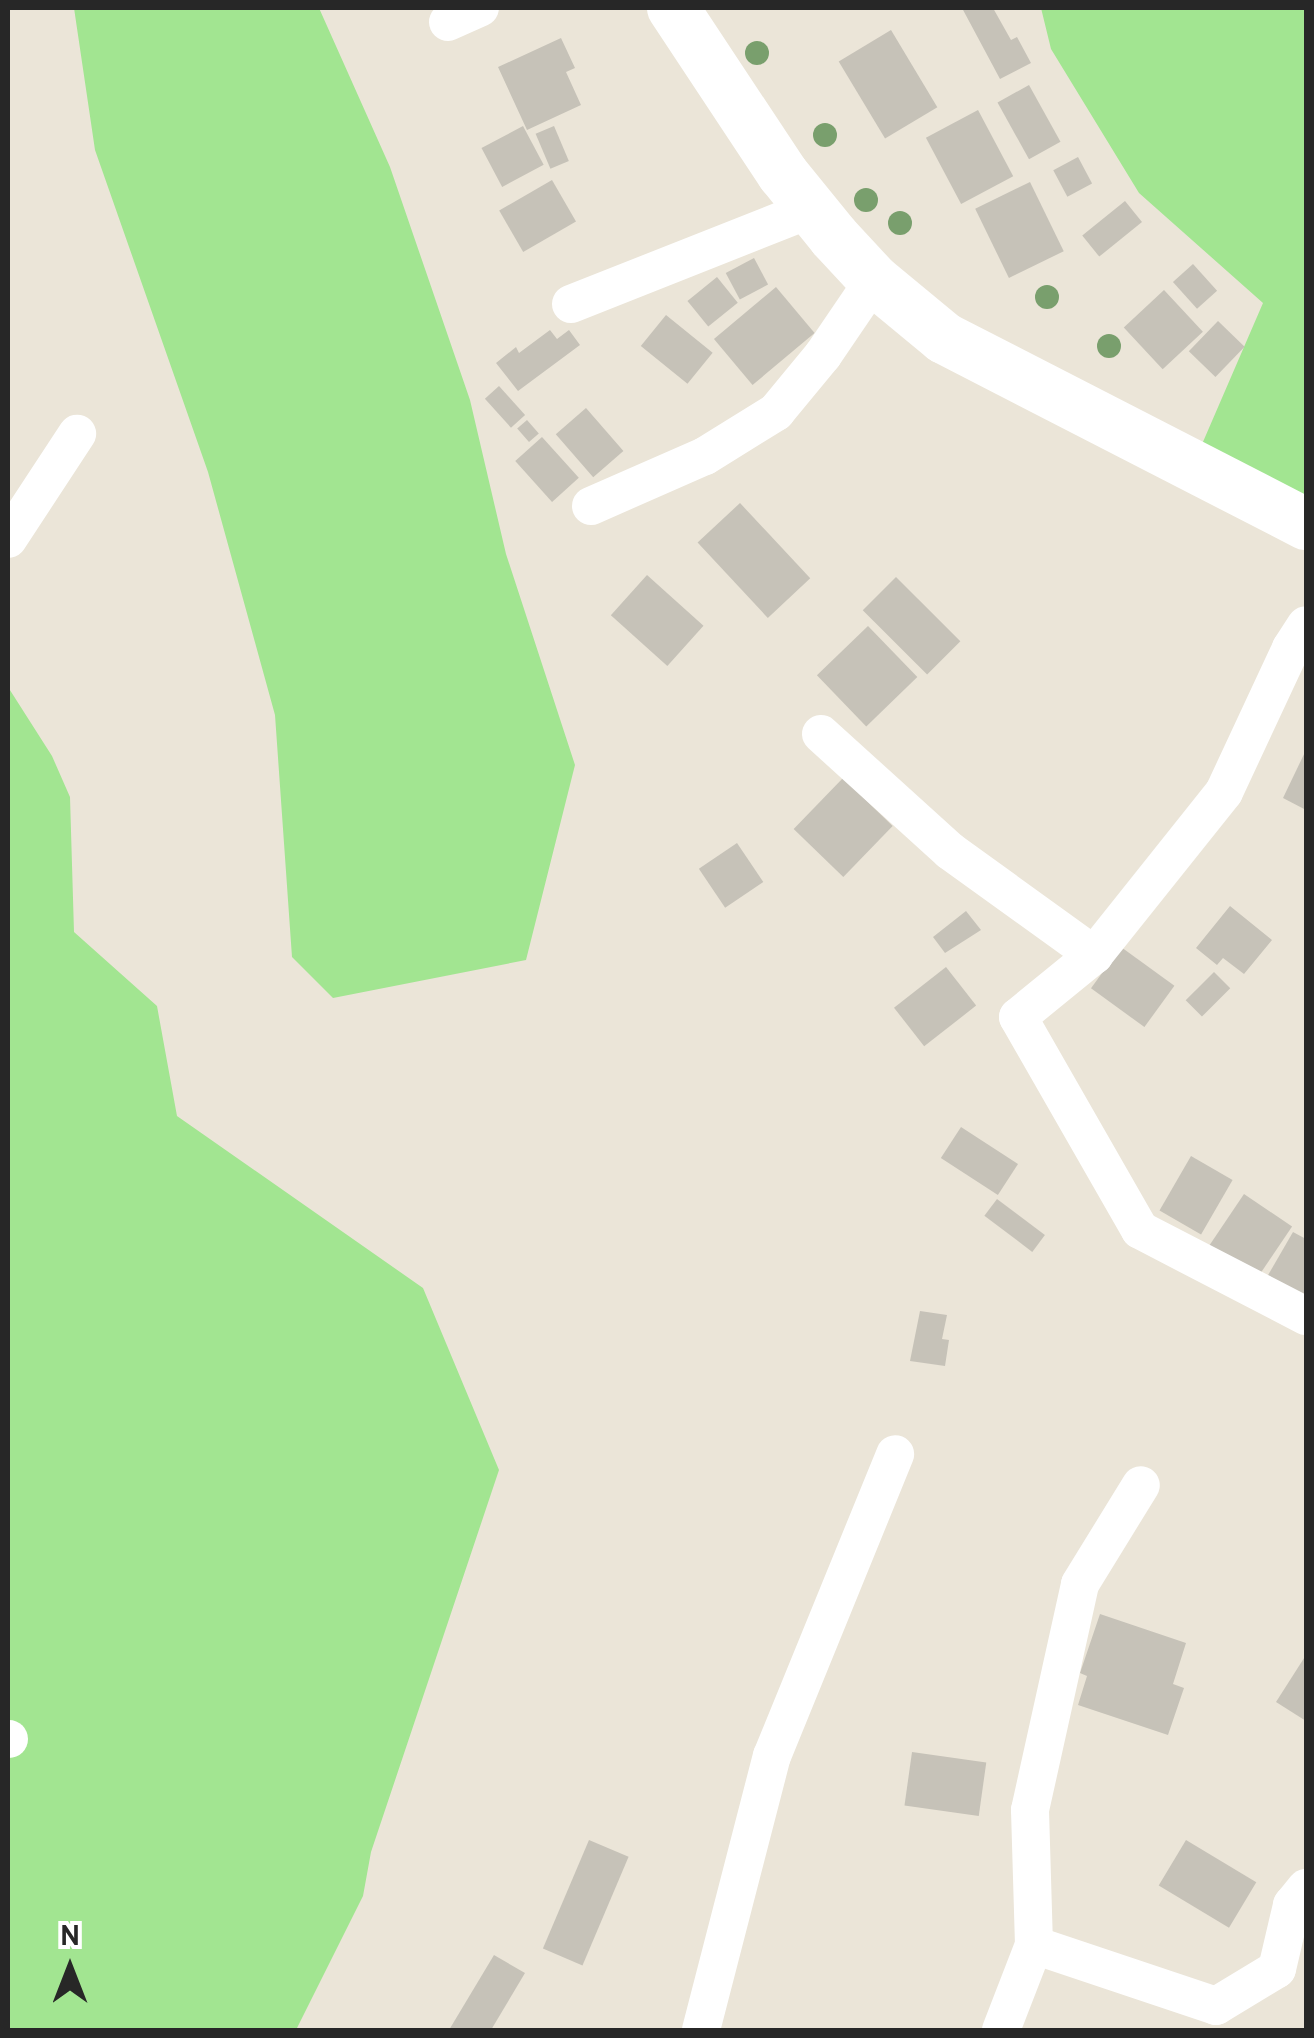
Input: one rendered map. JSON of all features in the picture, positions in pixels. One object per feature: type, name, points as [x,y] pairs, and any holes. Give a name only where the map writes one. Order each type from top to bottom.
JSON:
[{"type":"street","points":[[673,8],[731,99],[811,210],[874,280],[944,338],[1306,524]]},
{"type":"street","points":[[571,304],[811,210]]},
{"type":"street","points":[[590,506],[705,456],[776,412],[823,355],[874,280]]},
{"type":"street","points":[[8,540],[77,434]]},
{"type":"street","points":[[1306,625],[1291,648],[1224,792],[1094,955],[1018,1017],[1140,1230],[1306,1316]]},
{"type":"street","points":[[821,734],[950,851],[1094,955]]},
{"type":"street","points":[[701,2030],[772,1756],[895,1454]]},
{"type":"street","points":[[1001,2030],[1034,1945],[1030,1810],[1080,1584],[1141,1485]]},
{"type":"street","points":[[1034,1945],[1216,2006],[1277,1968],[1302,1903]]},
{"type":"green space","points":[[74,8],[319,8],[390,167],[470,400],[506,554],[575,765],[526,960],[333,998],[292,957],[275,715],[208,472],[95,150]]},
{"type":"green space","points":[[1041,8],[1306,8],[1306,516],[1193,465],[1263,303],[1139,193],[1051,49]]},
{"type":"green space","points":[[8,687],[52,756],[70,797],[74,932],[157,1006],[177,1116],[423,1288],[499,1470],[371,1852],[363,1896],[296,2030],[8,2030]]},
{"type":"building","points":[[962,8],[993,8],[1011,40],[1017,37],[1031,63],[1000,79]]},
{"type":"building","points":[[891,30],[937,107],[885,139],[839,61]]},
{"type":"building","points":[[561,38],[575,68],[566,72],[581,105],[527,130],[498,67]]},
{"type":"building","points":[[1029,85],[1061,142],[1029,159],[998,102]]},
{"type":"building","points":[[978,110],[1013,176],[961,204],[926,138]]},
{"type":"building","points":[[523,126],[544,165],[502,187],[482,148]]},
{"type":"building","points":[[554,126],[569,161],[550,169],[536,134]]},
{"type":"building","points":[[1078,157],[1092,183],[1067,197],[1053,170]]},
{"type":"building","points":[[552,180],[576,222],[523,252],[499,211]]},
{"type":"building","points":[[1030,182],[1064,251],[1009,278],[975,209]]},
{"type":"building","points":[[1125,201],[1142,222],[1099,257],[1082,236]]},
{"type":"building","points":[[754,258],[768,284],[740,300],[726,273]]},
{"type":"building","points":[[1193,264],[1217,291],[1197,309],[1173,282]]},
{"type":"building","points":[[717,277],[738,303],[708,327],[687,301]]},
{"type":"building","points":[[776,287],[815,333],[753,385],[714,339]]},
{"type":"building","points":[[1164,290],[1203,332],[1163,369],[1124,328]]},
{"type":"building","points":[[666,315],[713,353],[687,384],[641,346]]},
{"type":"building","points":[[1218,321],[1245,347],[1215,377],[1189,351]]},
{"type":"building","points":[[550,330],[557,339],[569,330],[580,345],[518,391],[496,363],[516,347],[519,353]]},
{"type":"building","points":[[499,386],[525,415],[511,428],[485,399]]},
{"type":"building","points":[[586,408],[623,451],[593,477],[556,434]]},
{"type":"building","points":[[527,420],[539,434],[529,442],[517,429]]},
{"type":"building","points":[[542,437],[579,478],[552,502],[515,461]]},
{"type":"building","points":[[740,503],[810,578],[768,618],[698,543]]},
{"type":"building","points":[[647,575],[703,626],[667,666],[611,615]]},
{"type":"building","points":[[896,577],[960,641],[927,675],[863,610]]},
{"type":"building","points":[[868,626],[917,677],[866,726],[817,675]]},
{"type":"building","points":[[1306,750],[1306,810],[1283,798]]},
{"type":"building","points":[[843,778],[893,826],[843,877],[794,829]]},
{"type":"building","points":[[737,843],[763,882],[725,908],[699,869]]},
{"type":"building","points":[[1230,906],[1272,940],[1244,974],[1223,958],[1217,965],[1196,948]]},
{"type":"building","points":[[966,911],[981,930],[945,953],[933,937]]},
{"type":"building","points":[[1121,947],[1174,986],[1144,1027],[1091,988]]},
{"type":"building","points":[[946,967],[976,1006],[924,1046],[894,1008]]},
{"type":"building","points":[[1214,972],[1230,988],[1202,1017],[1186,1000]]},
{"type":"building","points":[[961,1127],[1018,1164],[998,1195],[941,1158]]},
{"type":"building","points":[[1191,1156],[1233,1180],[1201,1235],[1160,1211]]},
{"type":"building","points":[[1244,1194],[1292,1226],[1256,1280],[1208,1248]]},
{"type":"building","points":[[997,1199],[1045,1235],[1032,1252],[984,1216]]},
{"type":"building","points":[[1293,1232],[1306,1239],[1306,1315],[1260,1289]]},
{"type":"building","points":[[920,1311],[947,1315],[942,1339],[949,1340],[945,1366],[910,1361]]},
{"type":"building","points":[[1100,1614],[1186,1643],[1173,1684],[1184,1688],[1168,1735],[1078,1705],[1087,1676],[1080,1673]]},
{"type":"building","points":[[1306,1655],[1306,1721],[1276,1702]]},
{"type":"building","points":[[912,1752],[986,1762],[979,1816],[904,1805]]},
{"type":"building","points":[[589,1840],[629,1857],[582,1965],[543,1949]]},
{"type":"building","points":[[1186,1840],[1256,1882],[1229,1928],[1159,1885]]},
{"type":"building","points":[[494,1955],[525,1973],[491,2030],[449,2030]]}]
